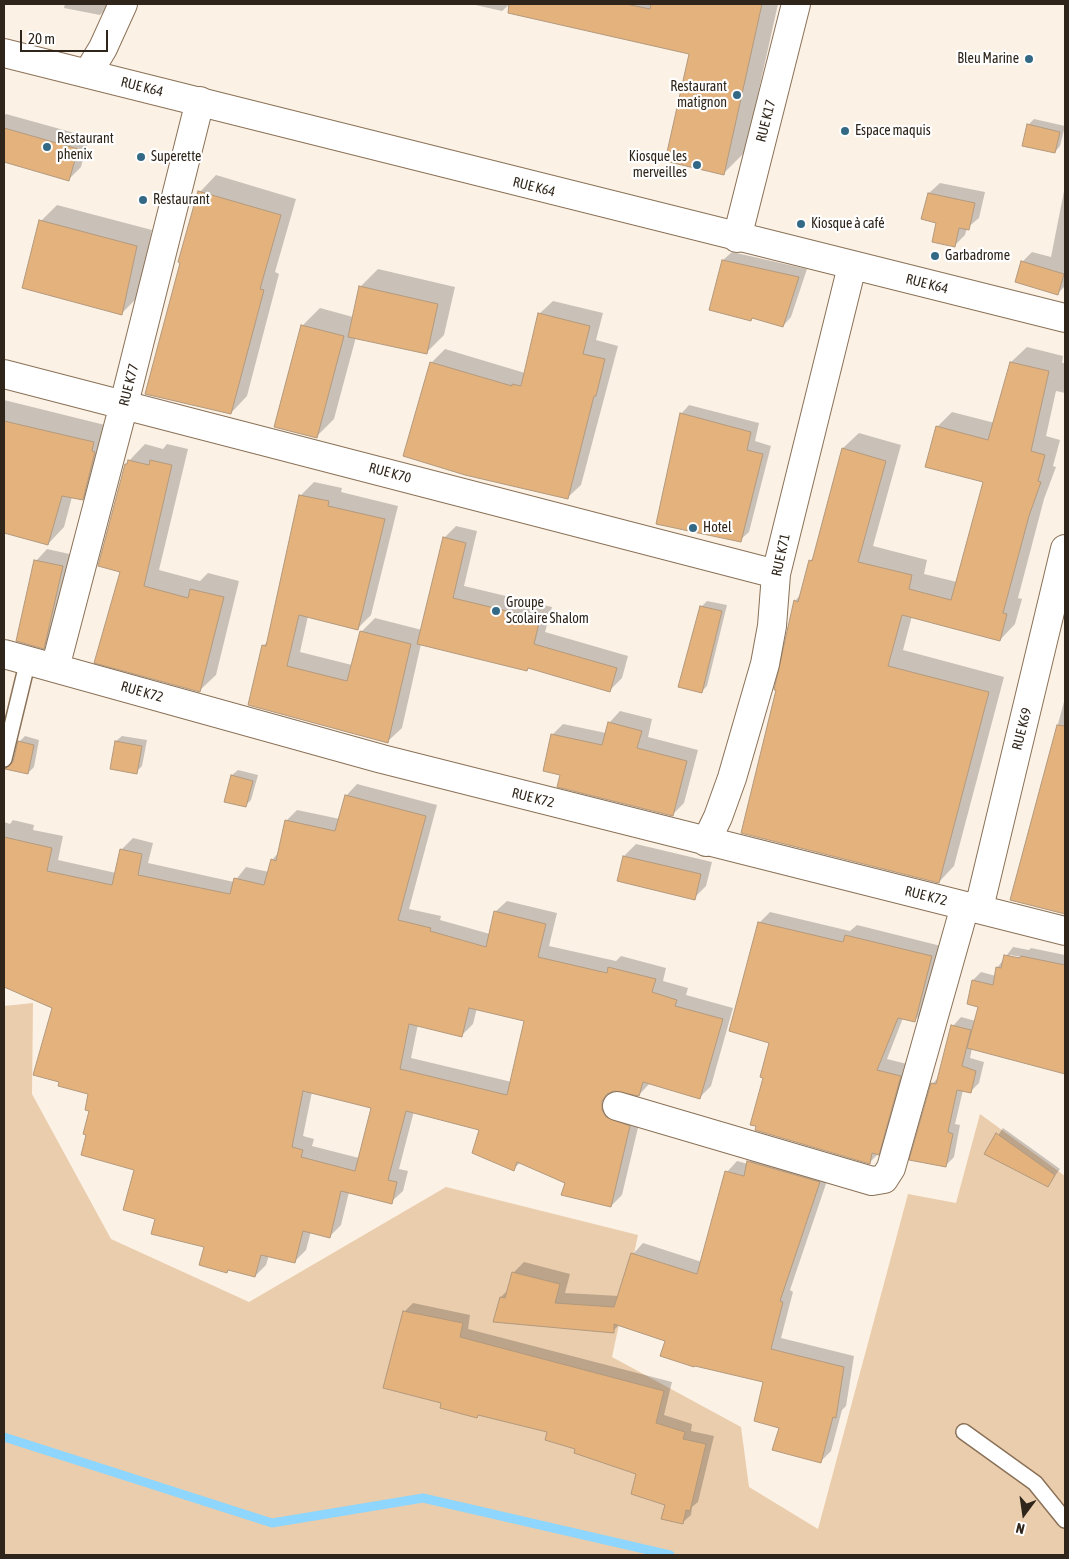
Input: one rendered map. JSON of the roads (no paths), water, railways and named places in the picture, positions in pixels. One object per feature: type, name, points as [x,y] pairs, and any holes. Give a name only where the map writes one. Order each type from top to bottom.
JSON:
[{"type":"street","points":[[88,73],[103,48],[122,4]]},
{"type":"street","name":"RUE K17","points":[[737,238],[796,4]]},
{"type":"street","name":"RUE K64","points":[[4,53],[737,238],[1065,318]]},
{"type":"street","name":"RUE K77","points":[[55,668],[200,101]]},
{"type":"street","name":"RUE K71","points":[[706,842],[718,817],[732,778],[765,664],[772,626],[776,574],[852,266]]},
{"type":"street","name":"RUE K70","points":[[4,374],[776,574]]},
{"type":"street","name":"RUE K69","points":[[618,1106],[872,1181],[884,1179],[891,1168],[1056,627],[1065,549]]},
{"type":"street","name":"RUE K72","points":[[16,657],[382,759],[1065,931]]},
{"type":"lane","points":[[4,759],[16,657]]},
{"type":"lane","points":[[964,1432],[1035,1483],[1065,1520]]},
{"type":"waterway","points":[[4,1437],[272,1523],[423,1498],[670,1555]]},
{"type":"place","name":"Bleu Marine","points":[[1029,59]]},
{"type":"place","name":"Restaurant matignon","points":[[737,95]]},
{"type":"place","name":"Espace maquis","points":[[845,131]]},
{"type":"place","name":"Restaurant phenix","points":[[47,147]]},
{"type":"place","name":"Superette","points":[[141,157]]},
{"type":"place","name":"Kiosque les merveilles","points":[[697,165]]},
{"type":"place","name":"Restaurant","points":[[143,200]]},
{"type":"place","name":"Kiosque à café","points":[[801,224]]},
{"type":"place","name":"Garbadrome","points":[[935,256]]},
{"type":"place","name":"Hotel","points":[[693,528]]},
{"type":"place","name":"Groupe Scolaire Shalom","points":[[496,611]]}]
